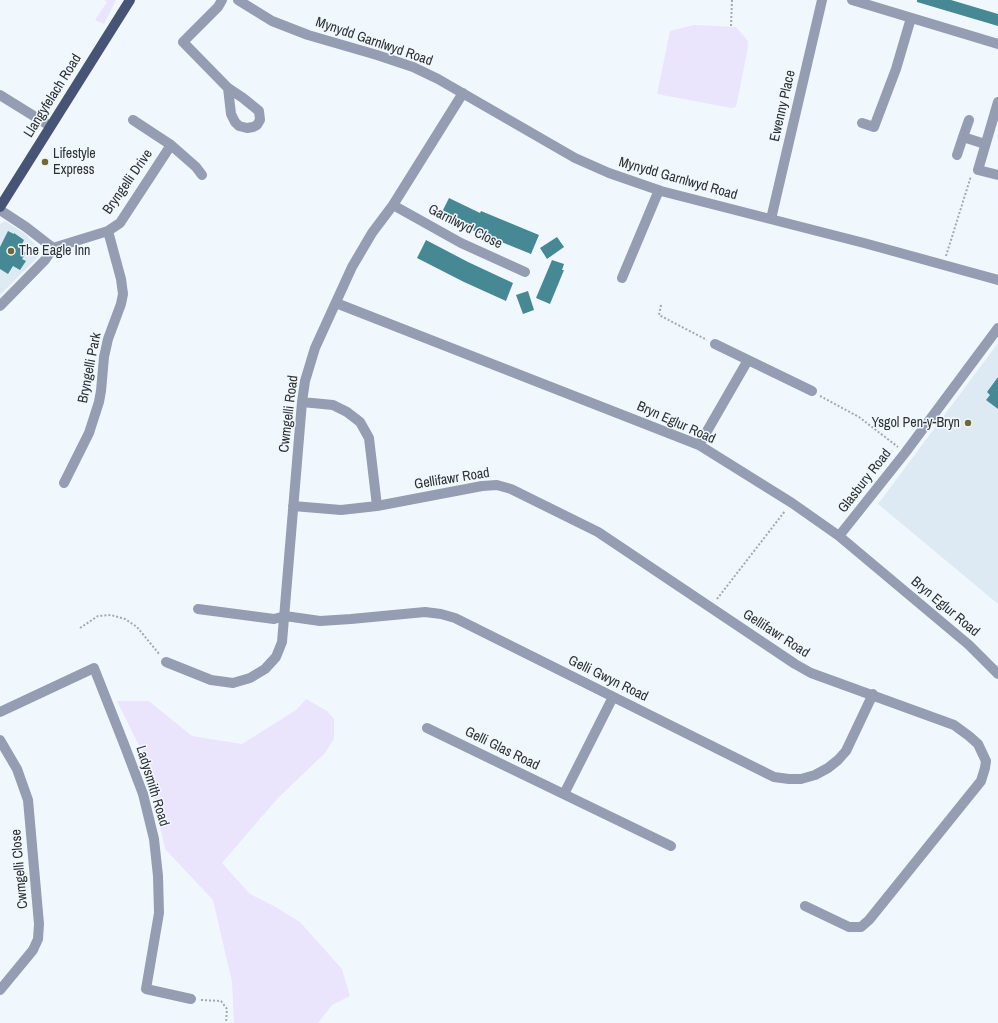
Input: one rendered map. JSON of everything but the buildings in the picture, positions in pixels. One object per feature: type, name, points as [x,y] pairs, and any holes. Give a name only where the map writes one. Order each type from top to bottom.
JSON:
[{"type":"main road","name":"Llangyfelach Road","points":[[0,209],[50,126],[130,0]]},
{"type":"street","points":[[222,0],[218,7],[183,42],[228,88]]},
{"type":"street","name":"Mynydd Garnlwyd Road","points":[[238,0],[272,20],[308,35],[413,67],[463,92],[575,158],[609,173],[659,190],[998,280]]},
{"type":"street","name":"Ewenny Place","points":[[771,219],[822,0]]},
{"type":"street","points":[[852,0],[998,44]]},
{"type":"street","points":[[862,123],[874,127],[896,69],[911,18]]},
{"type":"street","name":"Cwmgelli Road","points":[[166,662],[211,680],[233,683],[250,678],[265,669],[276,656],[282,642],[285,616],[302,402],[305,381],[315,348],[352,267],[372,233],[393,205],[463,92]]},
{"type":"street","points":[[0,95],[50,126]]},
{"type":"street","points":[[998,102],[978,170],[998,175]]},
{"type":"street","points":[[133,120],[171,145],[196,167],[202,175]]},
{"type":"street","points":[[957,155],[969,120]]},
{"type":"street","points":[[963,137],[985,144]]},
{"type":"street","name":"Bryngelli Drive","points":[[53,248],[108,231],[120,223],[171,145]]},
{"type":"street","points":[[622,278],[659,190]]},
{"type":"street","name":"Garnlwyd Close","points":[[393,205],[461,244],[525,272]]},
{"type":"street","points":[[0,209],[53,248],[45,260],[0,306]]},
{"type":"street","name":"Bryngelli Park","points":[[64,483],[89,433],[95,414],[101,391],[104,357],[108,339],[121,304],[123,294],[121,279],[108,231]]},
{"type":"street","name":"Bryn Eglur Road","points":[[336,303],[699,445],[792,503],[839,536],[969,645],[998,674]]},
{"type":"street","name":"Glasbury Road","points":[[839,536],[904,453],[998,328]]},
{"type":"street","points":[[715,344],[812,391]]},
{"type":"street","points":[[699,445],[748,360]]},
{"type":"street","points":[[302,402],[333,405],[348,412],[360,422],[368,438],[377,506]]},
{"type":"street","name":"Gellifawr Road","points":[[293,506],[341,510],[377,506],[482,486],[497,485],[511,488],[598,532],[710,608],[811,673],[873,694],[954,725],[978,744],[986,760],[981,781],[869,920],[861,927],[849,927],[805,906]]},
{"type":"street","name":"Gelli Gwyn Road","points":[[198,609],[274,619],[285,616],[320,621],[425,612],[455,618],[774,777],[789,779],[801,779],[815,775],[828,768],[838,760],[846,751],[873,694]]},
{"type":"street","name":"Ladysmith Road","points":[[0,712],[94,668],[143,794],[154,839],[158,876],[159,913],[146,988],[192,999]]},
{"type":"street","points":[[564,794],[613,697]]},
{"type":"street","name":"Gelli Glas Road","points":[[427,728],[671,846]]},
{"type":"street","name":"Cwmgelli Close","points":[[0,740],[17,769],[28,800],[39,924],[38,939],[33,950],[0,990]]},
{"type":"path","points":[[731,26],[732,0]]},
{"type":"path","points":[[943,265],[970,177],[978,170]]},
{"type":"path","points":[[661,305],[659,315],[715,344]]},
{"type":"path","points":[[812,391],[859,417],[904,453]]},
{"type":"path","points":[[710,608],[792,503]]},
{"type":"path","points":[[80,628],[98,616],[111,615],[125,619],[137,627],[166,662]]},
{"type":"path","points":[[192,999],[221,1000],[227,1009],[226,1023]]},
{"type":"shaded area","points":[[104,0],[116,0],[104,24],[95,20],[107,2]]},
{"type":"shaded area","points":[[694,25],[736,27],[748,41],[736,107],[731,108],[657,94],[670,31]]},
{"type":"shaded area","points":[[5,221],[24,233],[38,247],[40,252],[39,256],[0,295],[0,224]]},
{"type":"shaded area","name":"Ysgol Pen-y-Bryn","points":[[998,343],[998,604],[878,504]]},
{"type":"shaded area","points":[[306,699],[327,711],[334,719],[334,739],[325,753],[278,798],[222,863],[250,894],[274,906],[300,922],[342,969],[350,996],[332,1005],[318,1023],[234,1023],[232,982],[213,900],[165,849],[146,760],[117,701],[149,701],[192,736],[242,744],[296,710]]},
{"type":"place","name":"Lifestyle Express","points":[[45,162]]},
{"type":"place","name":"The Eagle Inn","points":[[11,251]]},
{"type":"place","name":"Ysgol Pen-y-Bryn","points":[[968,423]]}]
